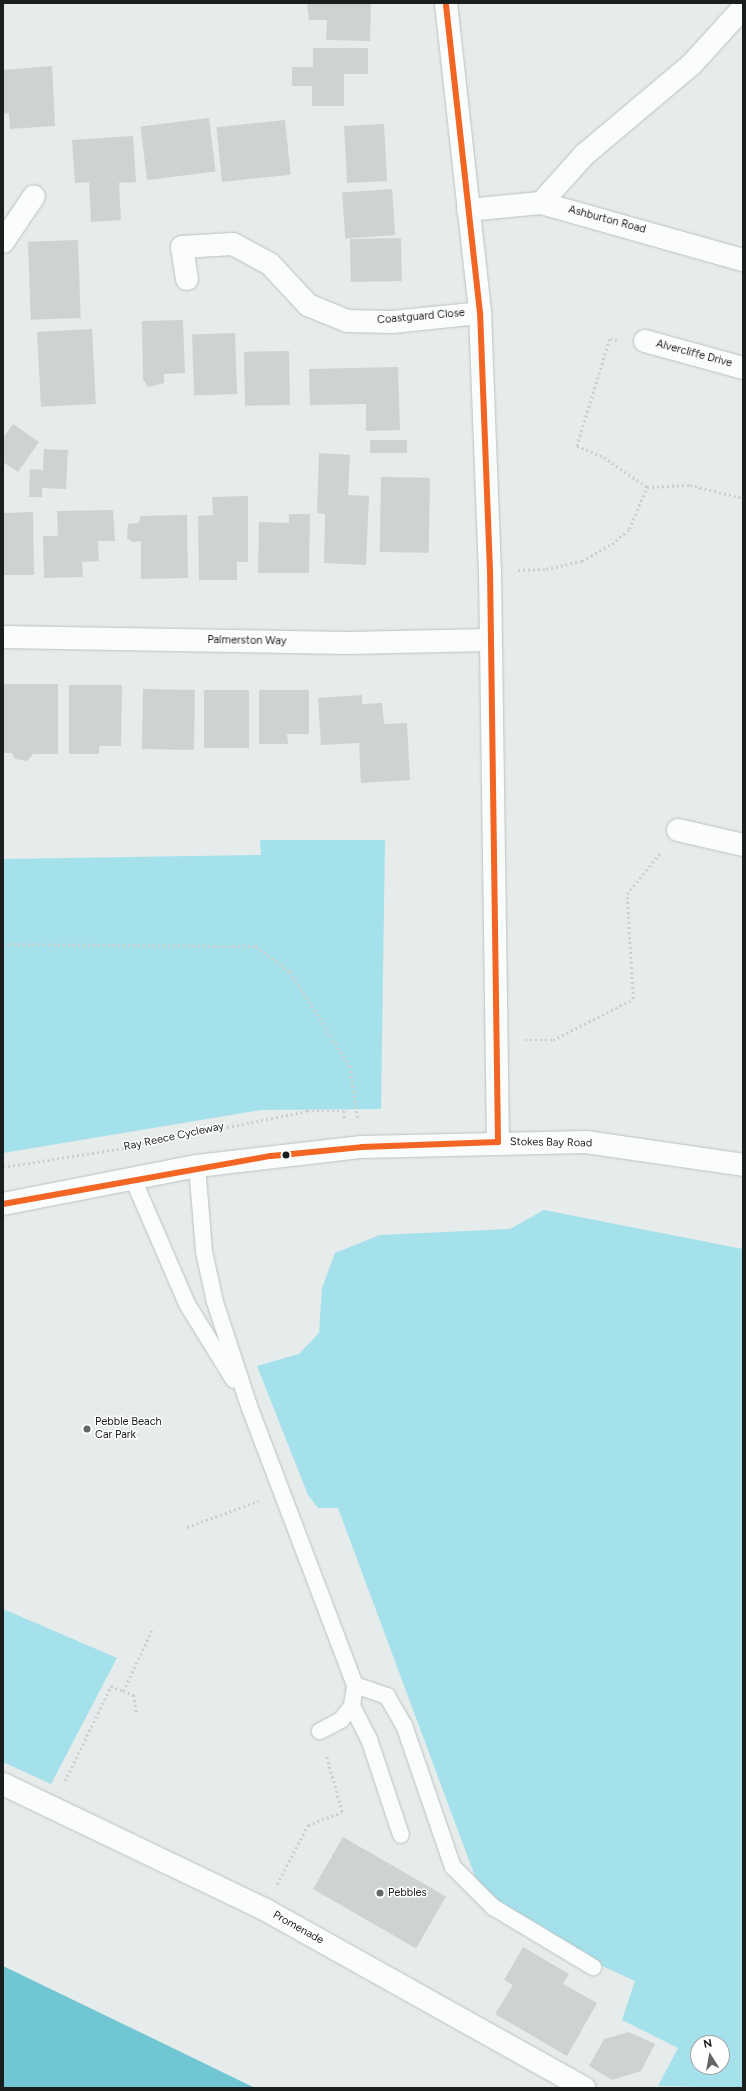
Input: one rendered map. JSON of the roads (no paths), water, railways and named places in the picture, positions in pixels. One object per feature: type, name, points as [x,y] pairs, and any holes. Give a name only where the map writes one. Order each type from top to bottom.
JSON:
[{"type":"street","points":[[446,3],[480,313],[490,571],[499,1040],[498,1142]]},
{"type":"street","points":[[541,203],[584,155],[692,64],[743,8]]},
{"type":"street","points":[[3,242],[34,196]]},
{"type":"street","name":"Ashburton Road","points":[[468,210],[541,203],[743,260]]},
{"type":"street","name":"Coastguard Close","points":[[187,279],[182,247],[233,244],[270,264],[308,305],[347,321],[392,322],[480,313]]},
{"type":"street","name":"Alvercliffe Drive","points":[[645,340],[743,368]]},
{"type":"street","name":"Palmerston Way","points":[[3,637],[347,643],[491,640]]},
{"type":"street","points":[[678,830],[743,845]]},
{"type":"street","name":"Stokes Bay Road","points":[[3,1204],[197,1166],[362,1147],[498,1142],[586,1142],[743,1165]]},
{"type":"street","name":"Promenade","points":[[3,1784],[264,1909],[584,2088]]},
{"type":"lane","points":[[197,1166],[204,1252],[215,1302],[249,1406],[355,1686],[352,1706],[341,1720],[320,1731]]},
{"type":"lane","points":[[133,1179],[187,1304],[249,1406]]},
{"type":"lane","points":[[355,1686],[387,1696],[404,1725],[453,1867],[493,1907],[594,1967]]},
{"type":"lane","points":[[352,1706],[369,1739],[401,1835]]},
{"type":"place","name":"Pebble Beach Car Park","points":[[87,1429]]},
{"type":"place","name":"Pebbles","points":[[380,1893]]}]
